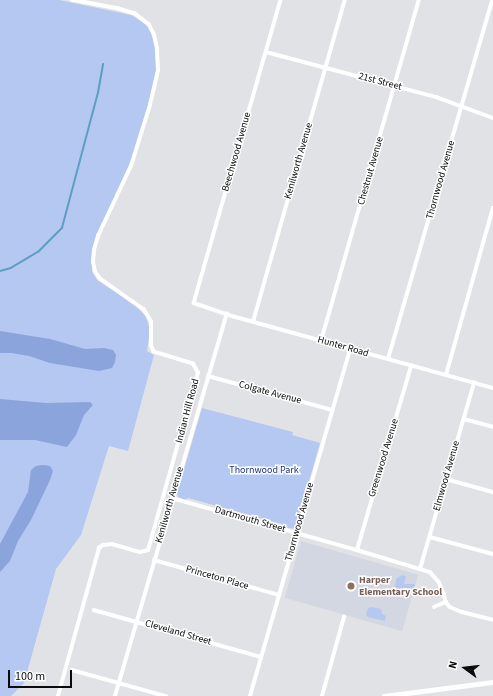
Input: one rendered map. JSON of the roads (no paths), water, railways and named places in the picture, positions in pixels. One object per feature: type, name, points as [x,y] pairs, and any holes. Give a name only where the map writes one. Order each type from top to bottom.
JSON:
[{"type":"street","name":"Indian Hill Road","points":[[58,696],[99,548],[103,545],[112,544],[140,552],[148,550],[198,373],[193,364],[154,352],[151,346],[151,322],[146,314],[139,306],[100,279],[95,272],[93,262],[94,250],[98,236],[131,166],[150,105],[158,71],[158,55],[154,35],[149,25],[135,14],[119,9],[72,0]]},
{"type":"street","name":"Beechwood Avenue","points":[[194,303],[281,0]]},
{"type":"street","name":"Kenilworth Avenue","points":[[254,322],[345,0]]},
{"type":"street","name":"Chestnut Avenue","points":[[321,341],[396,86],[419,0]]},
{"type":"street","name":"Thornwood Avenue","points":[[388,359],[492,0]]},
{"type":"street","name":"21st Street","points":[[266,52],[436,97],[493,118]]},
{"type":"street","points":[[446,375],[493,208]]},
{"type":"street","name":"Hunter Road","points":[[194,303],[254,322],[493,388]]},
{"type":"street","name":"Kenilworth Avenue","points":[[115,696],[227,314]]},
{"type":"street","name":"Thornwood Avenue","points":[[250,696],[350,349]]},
{"type":"street","name":"Greenwood Avenue","points":[[356,550],[411,366]]},
{"type":"street","name":"Colgate Avenue","points":[[208,376],[332,410]]},
{"type":"street","name":"Elmwood Avenue","points":[[420,569],[474,383]]},
{"type":"street","points":[[464,419],[493,427]]},
{"type":"street","points":[[446,479],[493,492]]},
{"type":"street","name":"Dartmouth Street","points":[[172,498],[420,569],[436,577],[444,593],[446,602]]},
{"type":"street","points":[[430,537],[493,554]]},
{"type":"street","name":"Princeton Place","points":[[154,560],[279,595]]},
{"type":"street","points":[[434,607],[446,602],[455,610],[493,620]]},
{"type":"street","name":"Cleveland Street","points":[[94,610],[261,657]]},
{"type":"street","points":[[322,696],[344,617]]},
{"type":"street","points":[[72,670],[166,696]]},
{"type":"street","points":[[384,696],[493,682]]},
{"type":"waterway","points":[[0,271],[11,268],[38,252],[62,228],[98,93],[103,64]]},
{"type":"place","name":"Harper Elementary School","points":[[351,586]]},
{"type":"park label","name":"Thornwood Park","points":[[264,471]]}]
